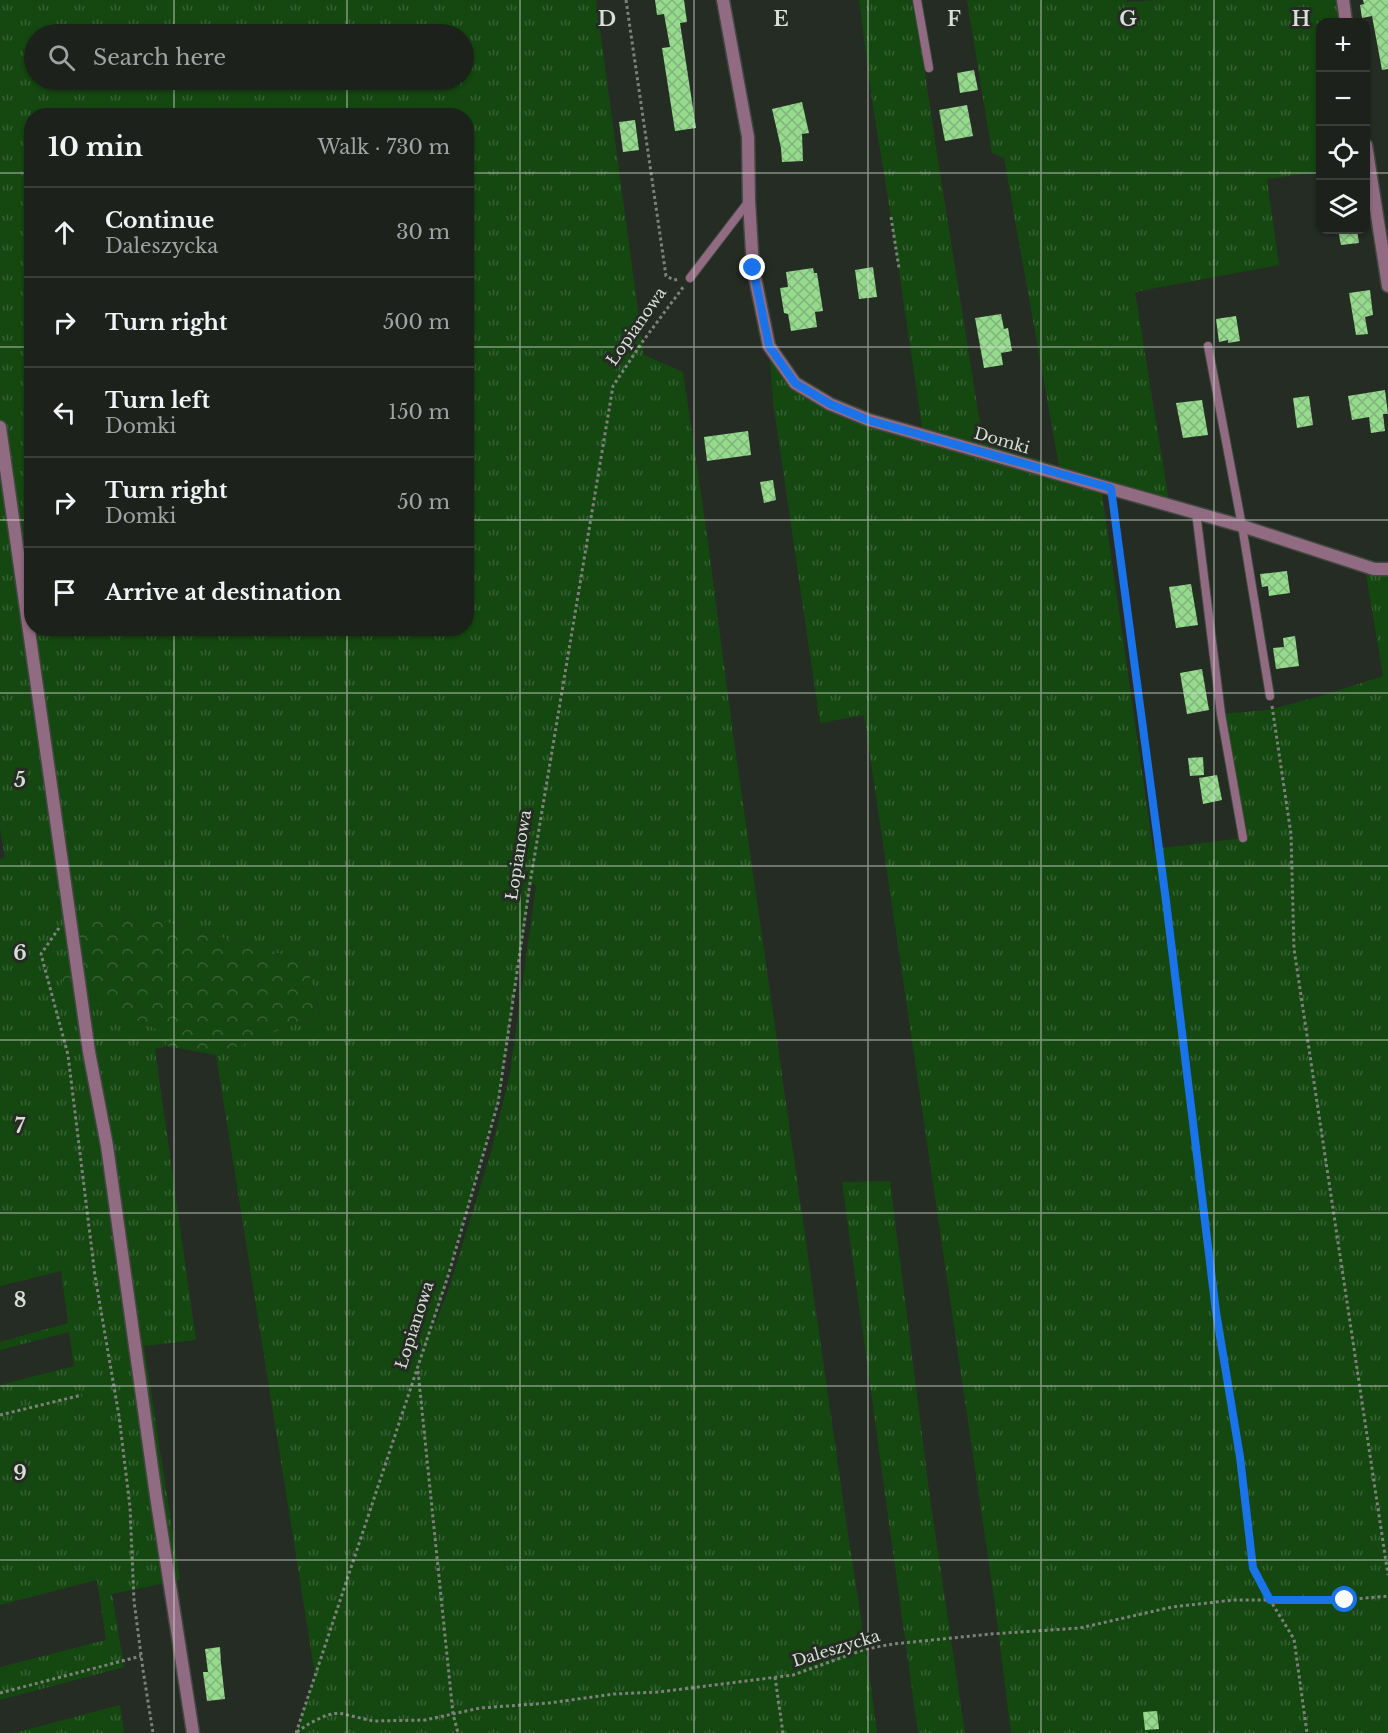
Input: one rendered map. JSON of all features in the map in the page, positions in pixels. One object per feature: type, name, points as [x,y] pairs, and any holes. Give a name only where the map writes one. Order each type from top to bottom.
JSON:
[{"type":"street","points":[[723,0],[748,137],[749,201]]},
{"type":"street","points":[[1343,0],[1345,18]]},
{"type":"street","points":[[1370,176],[1388,286]]},
{"type":"street","name":"Domki","points":[[749,201],[753,268],[769,346],[795,383],[830,404],[868,420],[1196,512],[1374,569],[1388,569]]},
{"type":"street","points":[[0,427],[24,593]]},
{"type":"street","points":[[30,636],[89,1052],[107,1146],[193,1733]]},
{"type":"lane","points":[[917,0],[929,68]]},
{"type":"lane","points":[[690,278],[749,201]]},
{"type":"lane","points":[[1208,346],[1242,526],[1270,696]]},
{"type":"lane","points":[[1196,512],[1221,714],[1243,838]]},
{"type":"path","points":[[626,0],[666,276],[674,280],[690,278]]},
{"type":"path","points":[[891,217],[898,268]]},
{"type":"path","name":"Łopianowa","points":[[296,1733],[449,1273],[498,1103],[530,883],[613,386],[690,278]]},
{"type":"path","points":[[1111,488],[1167,912],[1216,1312],[1240,1457],[1253,1568],[1294,1639],[1307,1733]]},
{"type":"path","points":[[1270,696],[1291,834],[1294,949],[1388,1575]]},
{"type":"path","points":[[70,912],[41,954],[68,1055],[95,1276],[130,1507],[134,1600],[153,1733]]},
{"type":"path","points":[[417,1368],[453,1714],[458,1733]]},
{"type":"path","points":[[0,1415],[82,1395]]},
{"type":"path","name":"Daleszycka","points":[[296,1733],[327,1714],[339,1713],[373,1721],[426,1720],[480,1708],[549,1703],[614,1694],[659,1692],[793,1675],[866,1649],[893,1644],[1080,1628],[1172,1607],[1234,1600],[1345,1600],[1388,1596]]},
{"type":"path","points":[[0,1693],[141,1656]]},
{"type":"path","points":[[776,1677],[783,1733]]},
{"type":"green space","points":[[0,0],[596,0],[644,355],[683,372],[877,1733],[296,1733],[315,1675],[216,1055],[320,1014],[306,961],[141,915],[80,915],[166,1033],[166,1046],[155,1049],[196,1340],[144,1346],[180,1580],[112,1594],[124,1667],[0,1700],[0,1667],[106,1640],[97,1580],[0,1605],[0,1385],[74,1366],[69,1332],[0,1350],[0,1342],[68,1323],[61,1271],[0,1286],[0,859],[5,858],[0,828]],"holes":[[[531,883],[536,885],[510,1073],[491,1152],[448,1291],[431,1333],[498,1103]]]},
{"type":"green space","points":[[859,0],[914,0],[983,442],[1059,466],[1004,158],[992,153],[967,0],[1127,0],[1127,2],[1343,0],[1345,18],[1316,18],[1316,173],[1267,179],[1279,265],[1135,292],[1168,495],[1167,504],[1148,499],[1150,508],[1102,493],[1153,849],[1243,838],[1221,714],[1267,710],[1383,676],[1366,574],[1388,576],[1388,1733],[1011,1733],[994,1598],[864,715],[820,723],[773,402],[769,346],[795,383],[830,404],[923,434]]},
{"type":"green space","points":[[80,915],[141,915],[306,961],[320,1014],[216,1055],[166,1046],[165,1033],[61,986]]},
{"type":"green space","points":[[890,1181],[930,1498],[965,1733],[918,1733],[842,1182]]},
{"type":"green space","points":[[120,1705],[124,1733],[14,1733]]},
{"type":"building","points":[[655,0],[684,0],[687,22],[680,23],[696,128],[675,131],[662,48],[670,47],[664,14],[657,15]]},
{"type":"building","points":[[1363,0],[1388,0],[1388,69],[1382,70],[1372,16],[1362,18],[1360,5],[1364,4]]},
{"type":"building","points":[[974,70],[978,90],[960,93],[957,73]]},
{"type":"building","points":[[802,102],[809,133],[802,134],[803,161],[782,162],[772,109]]},
{"type":"building","points":[[967,105],[973,136],[945,141],[939,110]]},
{"type":"building","points":[[635,120],[639,150],[623,152],[619,122]]},
{"type":"building","points":[[1339,234],[1358,234],[1359,243],[1341,245]]},
{"type":"building","points":[[873,267],[877,297],[859,299],[855,270]]},
{"type":"building","points":[[813,268],[814,273],[817,273],[823,311],[815,312],[817,327],[791,331],[788,314],[784,313],[780,288],[788,287],[786,272]]},
{"type":"building","points":[[1370,290],[1373,315],[1365,317],[1368,334],[1356,335],[1349,293]]},
{"type":"building","points":[[1001,314],[1004,329],[1008,328],[1012,351],[1001,353],[1003,365],[984,368],[975,318]]},
{"type":"building","points":[[1236,316],[1240,341],[1219,342],[1216,319]]},
{"type":"building","points":[[1385,390],[1388,414],[1383,414],[1385,431],[1371,433],[1369,417],[1352,420],[1348,396]]},
{"type":"building","points":[[1309,396],[1313,425],[1297,428],[1293,398]]},
{"type":"building","points":[[1202,400],[1208,435],[1183,438],[1176,403]]},
{"type":"building","points":[[748,431],[751,455],[707,461],[704,437]]},
{"type":"building","points":[[773,480],[776,500],[764,503],[760,482]]},
{"type":"building","points":[[1287,571],[1290,593],[1269,596],[1268,586],[1262,587],[1260,574]]},
{"type":"building","points":[[1191,584],[1198,625],[1176,628],[1169,587]]},
{"type":"building","points":[[1295,636],[1299,666],[1276,669],[1273,648],[1284,647],[1283,638]]},
{"type":"building","points":[[1202,669],[1209,710],[1187,714],[1180,673]]},
{"type":"building","points":[[1203,757],[1204,775],[1190,776],[1188,758]]},
{"type":"building","points":[[1217,775],[1222,800],[1203,804],[1199,778]]},
{"type":"building","points":[[220,1647],[225,1699],[207,1701],[203,1672],[208,1672],[205,1649]]},
{"type":"building","points":[[1157,1711],[1159,1729],[1145,1730],[1143,1712]]},
{"type":"route","points":[[753,268],[769,346],[795,383],[830,404],[868,420],[1111,488],[1186,1057],[1216,1312],[1240,1457],[1253,1568],[1270,1600],[1345,1600]]}]
